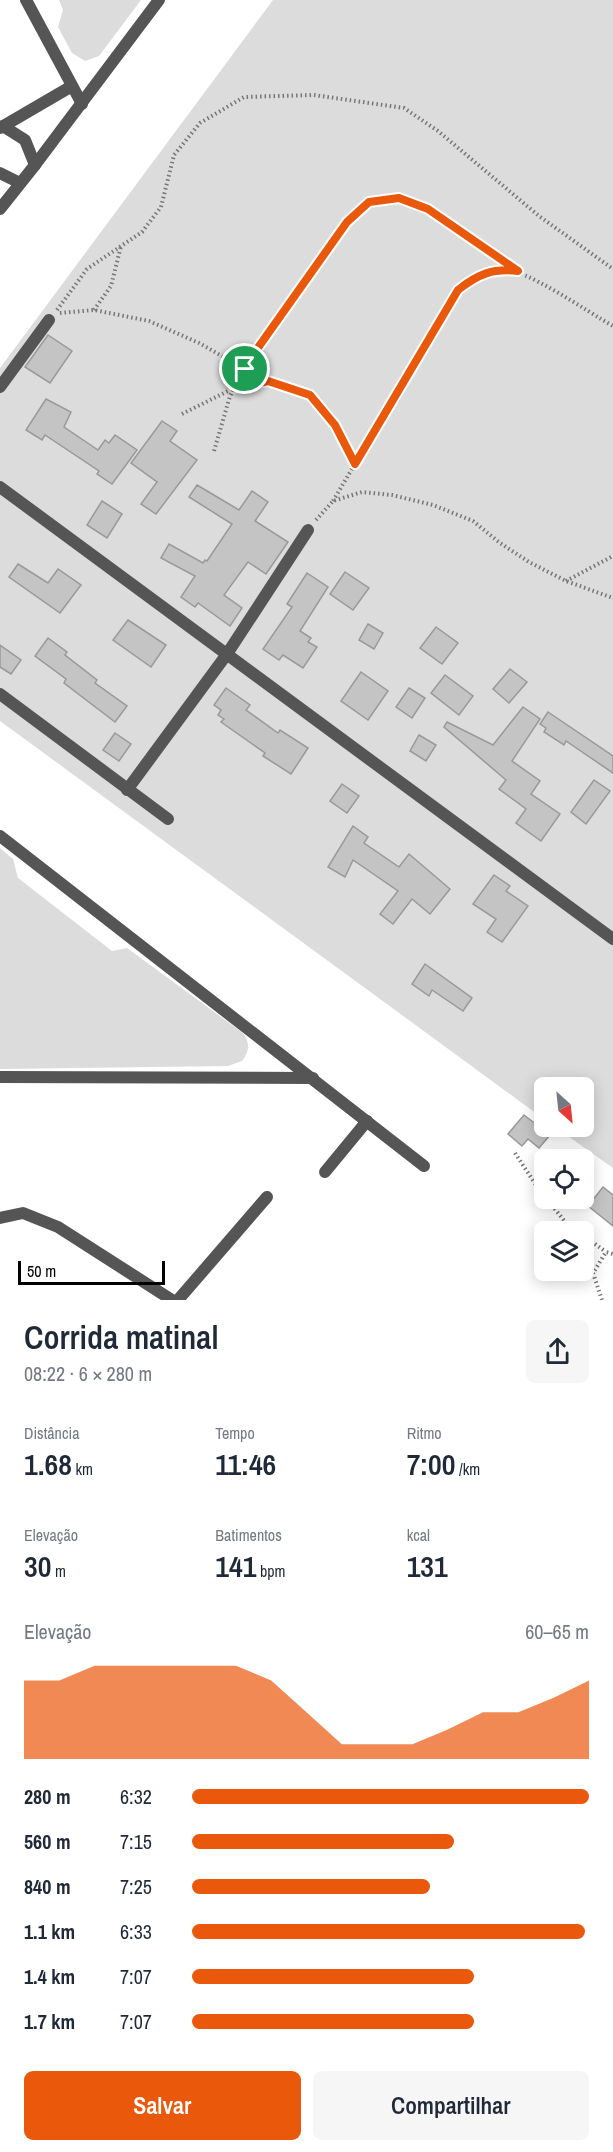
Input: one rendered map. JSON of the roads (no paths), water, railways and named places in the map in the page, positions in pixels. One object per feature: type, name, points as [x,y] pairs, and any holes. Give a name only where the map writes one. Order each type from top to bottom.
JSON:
[{"type":"street","points":[[26,0],[82,104]]},
{"type":"street","points":[[0,209],[159,0]]},
{"type":"street","points":[[2,127],[72,86]]},
{"type":"street","points":[[2,127],[25,140],[35,165]]},
{"type":"street","points":[[0,172],[20,183]]},
{"type":"street","points":[[0,387],[49,320]]},
{"type":"street","points":[[0,487],[613,939]]},
{"type":"street","points":[[127,790],[227,654],[308,530]]},
{"type":"street","points":[[0,694],[168,819]]},
{"type":"street","points":[[0,836],[424,1166]]},
{"type":"street","points":[[0,1077],[313,1078]]},
{"type":"street","points":[[325,1172],[367,1120]]},
{"type":"street","points":[[178,1300],[267,1197]]},
{"type":"street","points":[[0,1218],[23,1213],[58,1227],[172,1300]]}]
